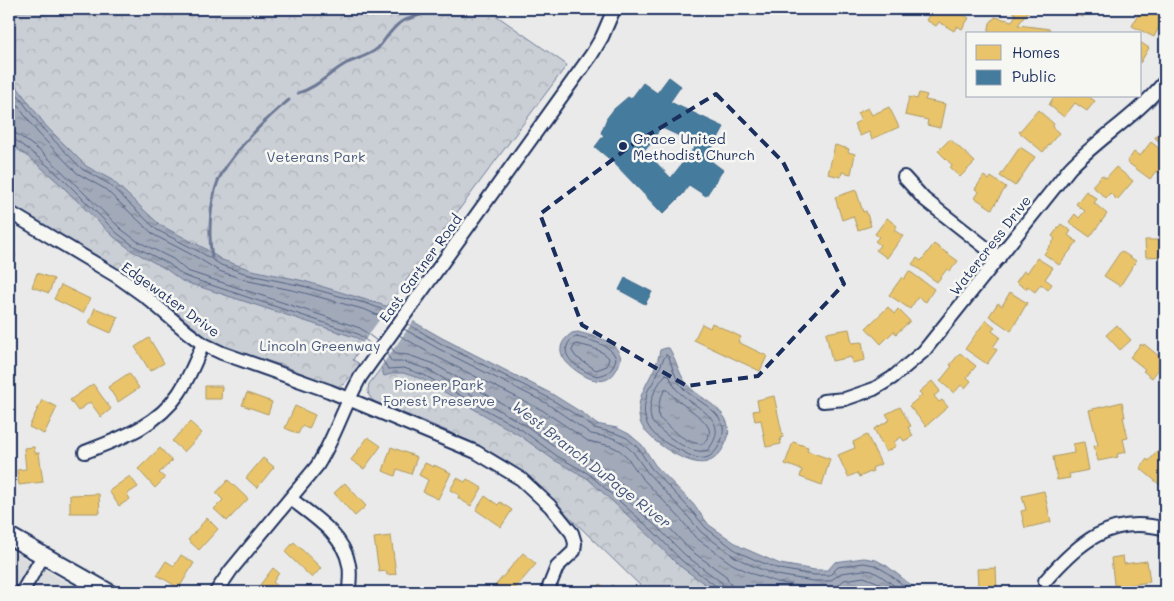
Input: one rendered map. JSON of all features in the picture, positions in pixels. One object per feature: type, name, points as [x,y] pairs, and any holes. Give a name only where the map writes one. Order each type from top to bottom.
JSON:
[{"type":"main road","points":[[9,536],[108,592]]},
{"type":"street","name":"East Gartner Road","points":[[216,592],[231,570],[291,499],[326,452],[348,400],[361,376],[592,54],[602,37],[614,9]]},
{"type":"street","name":"Watercress Drive","points":[[823,401],[845,399],[874,390],[910,364],[936,338],[1070,168],[1083,154],[1142,107],[1165,81]]},
{"type":"street","points":[[904,177],[924,200],[999,258]]},
{"type":"street","name":"Edgewater Drive","points":[[9,212],[118,277],[146,297],[203,344],[222,353],[286,375],[476,452],[509,471],[537,493],[572,533],[575,543],[574,551],[557,567],[547,592]]},
{"type":"street","points":[[85,452],[131,433],[160,415],[180,392],[203,344]]},
{"type":"street","points":[[291,499],[323,524],[342,547],[350,566],[349,592]]},
{"type":"street","points":[[1045,582],[1075,549],[1099,534],[1128,525],[1144,525],[1165,529]]},
{"type":"street","points":[[24,591],[43,556]]},
{"type":"highlighted area","points":[[716,94],[783,162],[844,284],[758,376],[687,386],[582,325],[540,214],[632,145]]},
{"type":"shaded area","points":[[9,549],[84,592],[9,592]]},
{"type":"green space","name":"Veterans Park","points":[[89,9],[487,9],[567,65],[370,329],[353,360],[360,364],[344,384],[337,387],[284,366],[231,349],[206,338],[158,296],[122,272],[9,205],[9,12]]},
{"type":"green space","name":"Pioneer Park Forest Preserve","points":[[401,342],[710,558],[888,592],[647,592],[524,473],[471,442],[375,402],[371,398],[368,389],[369,384]]},
{"type":"water","name":"West Branch DuPage River","points":[[9,76],[46,126],[86,166],[112,180],[160,225],[204,248],[222,260],[252,270],[304,281],[386,306],[442,338],[552,394],[584,414],[596,424],[617,428],[629,434],[642,445],[655,465],[693,504],[709,525],[741,547],[780,564],[815,570],[828,570],[835,562],[864,558],[876,560],[887,566],[920,592],[716,592],[677,564],[650,536],[587,478],[554,460],[519,435],[422,379],[403,373],[384,376],[374,355],[357,338],[182,281],[166,269],[131,250],[114,237],[60,184],[9,141]]},
{"type":"water","points":[[578,332],[604,340],[618,352],[621,358],[618,367],[610,378],[599,381],[593,379],[572,368],[564,359],[561,349],[562,343],[572,333]]},
{"type":"water","points":[[669,348],[681,374],[691,389],[726,419],[728,427],[727,441],[718,455],[707,462],[690,461],[669,450],[650,436],[640,421],[639,411],[642,393],[658,360],[660,350]]},
{"type":"pier","points":[[390,305],[415,319],[380,368],[361,345]]},
{"type":"building: Homes","points":[[933,9],[953,9],[969,18],[962,29],[957,26],[954,31],[939,22],[936,26],[926,20]]},
{"type":"building: Homes","points":[[1011,9],[1030,9],[1018,25],[1050,29],[1049,32],[988,32],[990,23],[995,17],[1012,21],[1016,15]]},
{"type":"building: Homes","points":[[1054,9],[1085,9],[1083,17]]},
{"type":"building: Homes","points":[[1141,9],[1165,9],[1165,19],[1154,37],[1132,26]]},
{"type":"building: Homes","points":[[1142,43],[1149,48],[1142,60]]},
{"type":"building: Homes","points":[[919,93],[927,95],[925,100],[945,104],[940,128],[927,125],[928,120],[905,115],[909,97],[917,99]]},
{"type":"building: Homes","points":[[1053,98],[1091,98],[1095,101],[1087,111],[1075,103],[1064,117],[1049,105]]},
{"type":"building: Homes","points":[[889,107],[899,127],[872,139],[869,132],[860,136],[854,124],[861,120],[857,113],[868,108],[872,115]]},
{"type":"building: Homes","points":[[1038,110],[1054,124],[1052,127],[1059,133],[1043,152],[1019,132]]},
{"type":"building: Homes","points":[[1165,123],[1165,146],[1155,138]]},
{"type":"building: Homes","points":[[950,139],[975,162],[960,177],[950,168],[952,165],[938,151]]},
{"type":"building: Homes","points":[[1151,142],[1165,153],[1162,160],[1165,162],[1165,167],[1160,173],[1156,171],[1150,179],[1127,162],[1134,152],[1140,156]]},
{"type":"building: Homes","points":[[835,145],[849,149],[848,152],[855,154],[851,174],[842,172],[841,177],[828,174]]},
{"type":"building: Homes","points":[[1020,147],[1035,157],[1015,186],[1000,176]]},
{"type":"building: Homes","points":[[1116,167],[1133,181],[1117,200],[1110,193],[1106,198],[1092,186],[1102,175],[1106,178]]},
{"type":"building: Homes","points":[[984,176],[989,180],[991,177],[1006,187],[992,209],[975,198],[979,192],[975,189]]},
{"type":"building: Homes","points":[[856,190],[863,212],[866,211],[871,226],[858,230],[853,216],[842,220],[835,197]]},
{"type":"building: Homes","points":[[1086,191],[1097,199],[1094,203],[1107,214],[1090,237],[1069,222],[1075,214],[1079,218],[1085,211],[1076,204]]},
{"type":"building: Homes","points":[[887,218],[897,226],[894,230],[903,236],[887,258],[876,250],[880,245],[875,241],[879,237],[875,234]]},
{"type":"building: Homes","points":[[1061,224],[1071,231],[1068,235],[1077,242],[1059,265],[1044,254],[1055,239],[1052,236]]},
{"type":"building: Homes","points":[[1165,228],[1165,256],[1146,257],[1145,240],[1160,240],[1160,229]]},
{"type":"building: Homes","points":[[934,244],[958,261],[950,271],[947,269],[937,282],[912,264],[917,258],[921,261]]},
{"type":"building: Homes","points":[[9,250],[16,255],[9,265]]},
{"type":"building: Homes","points":[[1121,251],[1136,261],[1120,286],[1104,276]]},
{"type":"building: Homes","points":[[1037,258],[1053,268],[1045,279],[1052,284],[1048,290],[1041,284],[1035,292],[1027,286],[1026,289],[1016,282],[1024,271],[1027,273]]},
{"type":"building: Homes","points":[[909,271],[934,289],[926,302],[918,297],[910,309],[889,295],[902,277],[904,279]]},
{"type":"building: Homes","points":[[37,273],[54,279],[49,293],[32,287]]},
{"type":"building: Homes","points":[[61,285],[90,299],[83,313],[54,299]]},
{"type":"building: Homes","points":[[1010,292],[1027,303],[1011,331],[989,316],[998,303],[1002,306]]},
{"type":"building: Homes","points":[[888,307],[894,314],[898,309],[910,321],[896,334],[894,331],[881,344],[866,328]]},
{"type":"building: Homes","points":[[95,308],[118,317],[111,333],[89,323]]},
{"type":"building: Homes","points":[[986,320],[995,327],[992,331],[1000,337],[993,347],[997,350],[987,364],[965,349]]},
{"type":"building: Homes","points":[[712,323],[741,337],[738,342],[767,356],[760,371],[694,340],[702,324],[710,328]]},
{"type":"building: Homes","points":[[1117,325],[1131,340],[1120,350],[1106,335]]},
{"type":"building: Homes","points":[[849,329],[852,343],[862,342],[865,360],[852,363],[851,357],[832,361],[826,333]]},
{"type":"building: Homes","points":[[149,338],[164,363],[150,371],[135,347]]},
{"type":"building: Homes","points":[[1141,344],[1143,346],[1144,344],[1165,361],[1152,378],[1143,371],[1145,369],[1130,357]]},
{"type":"building: Homes","points":[[960,353],[976,366],[967,377],[971,381],[965,388],[961,385],[954,393],[940,381]]},
{"type":"building: Homes","points":[[129,373],[139,388],[118,402],[108,387]]},
{"type":"building: Homes","points":[[932,381],[940,391],[934,396],[939,402],[942,400],[948,407],[926,426],[909,406],[922,395],[919,392]]},
{"type":"building: Homes","points":[[93,384],[111,409],[101,417],[90,402],[78,411],[70,400]]},
{"type":"building: Homes","points":[[205,386],[222,386],[221,399],[205,399]]},
{"type":"building: Homes","points":[[247,393],[272,402],[268,414],[242,405]]},
{"type":"building: Homes","points":[[774,396],[783,437],[780,438],[781,444],[766,447],[761,420],[755,421],[753,411],[759,410],[757,400]]},
{"type":"building: Homes","points":[[42,400],[57,407],[44,434],[29,427]]},
{"type":"building: Homes","points":[[1122,402],[1128,438],[1123,439],[1126,452],[1117,454],[1118,457],[1098,461],[1094,446],[1098,445],[1089,410]]},
{"type":"building: Homes","points":[[295,406],[315,415],[309,429],[302,426],[298,434],[285,428]]},
{"type":"building: Homes","points":[[900,407],[911,426],[908,427],[913,436],[904,441],[901,437],[894,442],[896,446],[886,452],[874,429],[890,420],[886,414]]},
{"type":"building: Homes","points":[[190,422],[202,433],[184,452],[172,441]]},
{"type":"building: Homes","points":[[867,435],[881,464],[872,468],[873,471],[859,477],[857,473],[848,477],[838,455],[855,448],[853,442]]},
{"type":"building: Homes","points":[[368,437],[381,446],[364,469],[351,460]]},
{"type":"building: Homes","points":[[793,442],[808,447],[807,451],[830,459],[822,485],[800,477],[802,470],[785,464]]},
{"type":"building: Homes","points":[[1084,442],[1089,470],[1069,474],[1070,478],[1057,480],[1053,457],[1074,453],[1073,444]]},
{"type":"building: Homes","points":[[1165,442],[1165,467],[1163,469],[1165,471],[1165,479],[1160,485],[1140,468],[1147,459],[1149,461]]},
{"type":"building: Homes","points":[[34,447],[35,453],[39,453],[43,482],[19,485],[17,470],[26,469],[24,448]]},
{"type":"building: Homes","points":[[391,447],[417,457],[411,474],[397,469],[395,476],[383,471]]},
{"type":"building: Homes","points":[[160,448],[172,461],[159,473],[165,478],[155,488],[138,469]]},
{"type":"building: Homes","points":[[263,458],[274,467],[257,488],[246,478]]},
{"type":"building: Homes","points":[[425,463],[451,473],[438,499],[423,492],[428,480],[419,475]]},
{"type":"building: Homes","points":[[130,476],[138,487],[127,494],[130,499],[119,506],[109,491]]},
{"type":"building: Homes","points":[[457,478],[465,482],[467,479],[482,488],[471,506],[458,498],[459,495],[450,490]]},
{"type":"building: Homes","points":[[228,480],[248,499],[227,521],[214,509],[223,500],[216,493]]},
{"type":"building: Homes","points":[[345,483],[366,506],[355,516],[334,493]]},
{"type":"building: Homes","points":[[1044,491],[1051,522],[1025,528],[1021,511],[1026,510],[1022,496]]},
{"type":"building: Homes","points":[[99,494],[100,513],[70,513],[70,495]]},
{"type":"building: Homes","points":[[485,496],[498,505],[500,502],[512,510],[501,527],[476,510]]},
{"type":"building: Homes","points":[[207,518],[218,529],[199,550],[188,540]]},
{"type":"building: Homes","points":[[391,536],[396,574],[387,575],[386,571],[379,572],[374,538]]},
{"type":"building: Homes","points":[[294,542],[321,568],[312,578],[285,552]]},
{"type":"building: Homes","points":[[523,553],[536,564],[512,592],[501,592],[494,587]]},
{"type":"building: Homes","points":[[181,555],[194,563],[179,588],[157,575],[166,561],[174,566]]},
{"type":"building: Homes","points":[[1123,556],[1124,564],[1147,561],[1150,582],[1129,585],[1130,591],[1115,592],[1111,558]]},
{"type":"building: Homes","points":[[273,568],[279,573],[273,582],[278,586],[273,592],[269,592],[260,585]]},
{"type":"building: Homes","points":[[996,568],[997,592],[976,592],[976,585],[978,585],[977,569]]},
{"type":"building: Homes","points":[[600,584],[608,590],[612,585],[622,592],[593,592]]},
{"type":"building: Homes","points":[[390,588],[410,589],[410,592],[390,592]]},
{"type":"building: Public","name":"Grace United Methodist Church","points":[[669,77],[681,86],[670,102],[724,127],[707,158],[723,170],[706,196],[689,185],[683,194],[663,214],[613,162],[595,147],[604,135],[601,133],[607,118],[628,97],[631,99],[643,83],[657,93]],"holes":[[[660,127],[697,144],[671,178],[644,150],[653,142]]]},
{"type":"building: Public","points":[[625,278],[652,292],[645,304],[619,290]]},
{"type":"waterway","points":[[298,93],[317,84],[347,63],[375,51],[401,22],[419,15],[428,9]]},
{"type":"waterway","points":[[212,257],[210,239],[211,219],[213,198],[218,181],[239,149],[270,116],[289,100]]},
{"type":"place","name":"Grace United Methodist Church","points":[[623,146]]},
{"type":"park label","name":"Lincoln Greenway","points":[[320,345]]}]
